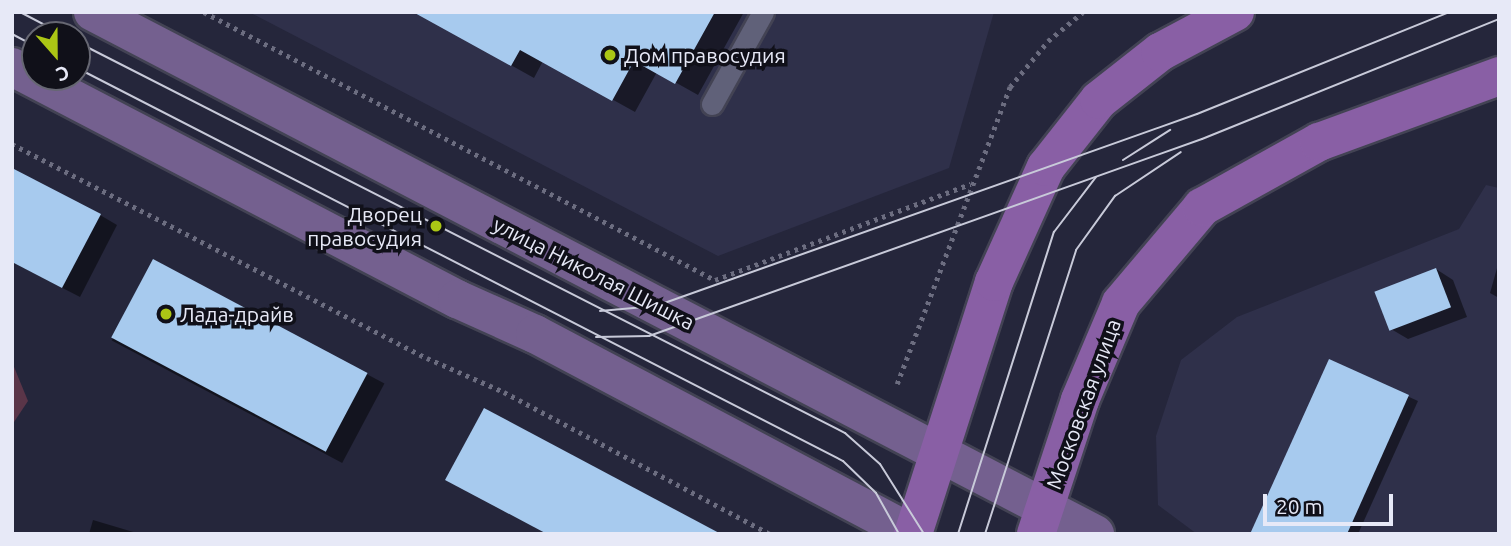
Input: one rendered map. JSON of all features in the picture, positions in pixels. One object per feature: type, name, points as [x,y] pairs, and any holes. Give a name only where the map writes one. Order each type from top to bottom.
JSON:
[{"type":"main road","name":"улица Николая Шишка","points":[[93,12],[940,452],[1040,521],[1095,534]]},
{"type":"main road","points":[[12,68],[457,299],[535,334],[913,534],[994,282],[1046,167],[1099,100],[1160,52],[1235,12]]},
{"type":"main road","name":"Московская улица","points":[[1040,521],[1080,400],[1121,303],[1202,207],[1319,142],[1499,76]]},
{"type":"lane","points":[[712,104],[762,12]]},
{"type":"path","points":[[204,12],[715,281],[971,184]]},
{"type":"path","points":[[883,423],[971,184],[1010,87],[1048,41],[1083,12]]},
{"type":"path","points":[[12,144],[427,358],[504,392],[770,534]]},
{"type":"shaded area","points":[[249,12],[994,12],[949,168],[718,256]]},
{"type":"shaded area","points":[[1486,185],[1499,188],[1499,534],[1197,534],[1158,505],[1156,436],[1181,360],[1237,317],[1459,229]]},
{"type":"shaded area","points":[[12,362],[28,401],[12,425]]},
{"type":"building","name":"Дом правосудия","points":[[413,12],[715,12],[675,84],[634,61],[612,101],[520,50],[511,66]]},
{"type":"building","points":[[12,168],[101,214],[62,288],[12,262]]},
{"type":"building","points":[[153,259],[368,373],[326,452],[111,338]]},
{"type":"building","points":[[1436,268],[1451,307],[1389,331],[1374,292]]},
{"type":"building","points":[[1329,359],[1409,395],[1347,534],[1250,534]]},
{"type":"building","points":[[484,408],[721,534],[547,534],[445,480]]},
{"type":"tram line","points":[[20,12],[37,21]]},
{"type":"tram line","points":[[600,311],[656,306],[1197,114],[1449,12]]},
{"type":"tram line","points":[[596,337],[649,336],[1202,139],[1499,19]]},
{"type":"tram line","points":[[12,34],[21,39]]},
{"type":"tram line","points":[[91,49],[845,433],[880,464],[924,534]]},
{"type":"tram line","points":[[91,75],[843,461],[876,493],[899,534]]},
{"type":"tram line","points":[[1123,160],[1170,130]]},
{"type":"tram line","points":[[985,534],[1076,250],[1115,196],[1181,152]]},
{"type":"tram line","points":[[958,534],[1054,232],[1096,177]]},
{"type":"place","name":"Дом правосудия","points":[[610,55]]},
{"type":"place","name":"Дворец правосудия","points":[[436,226]]},
{"type":"place","name":"Лада-драйв","points":[[166,314]]}]
